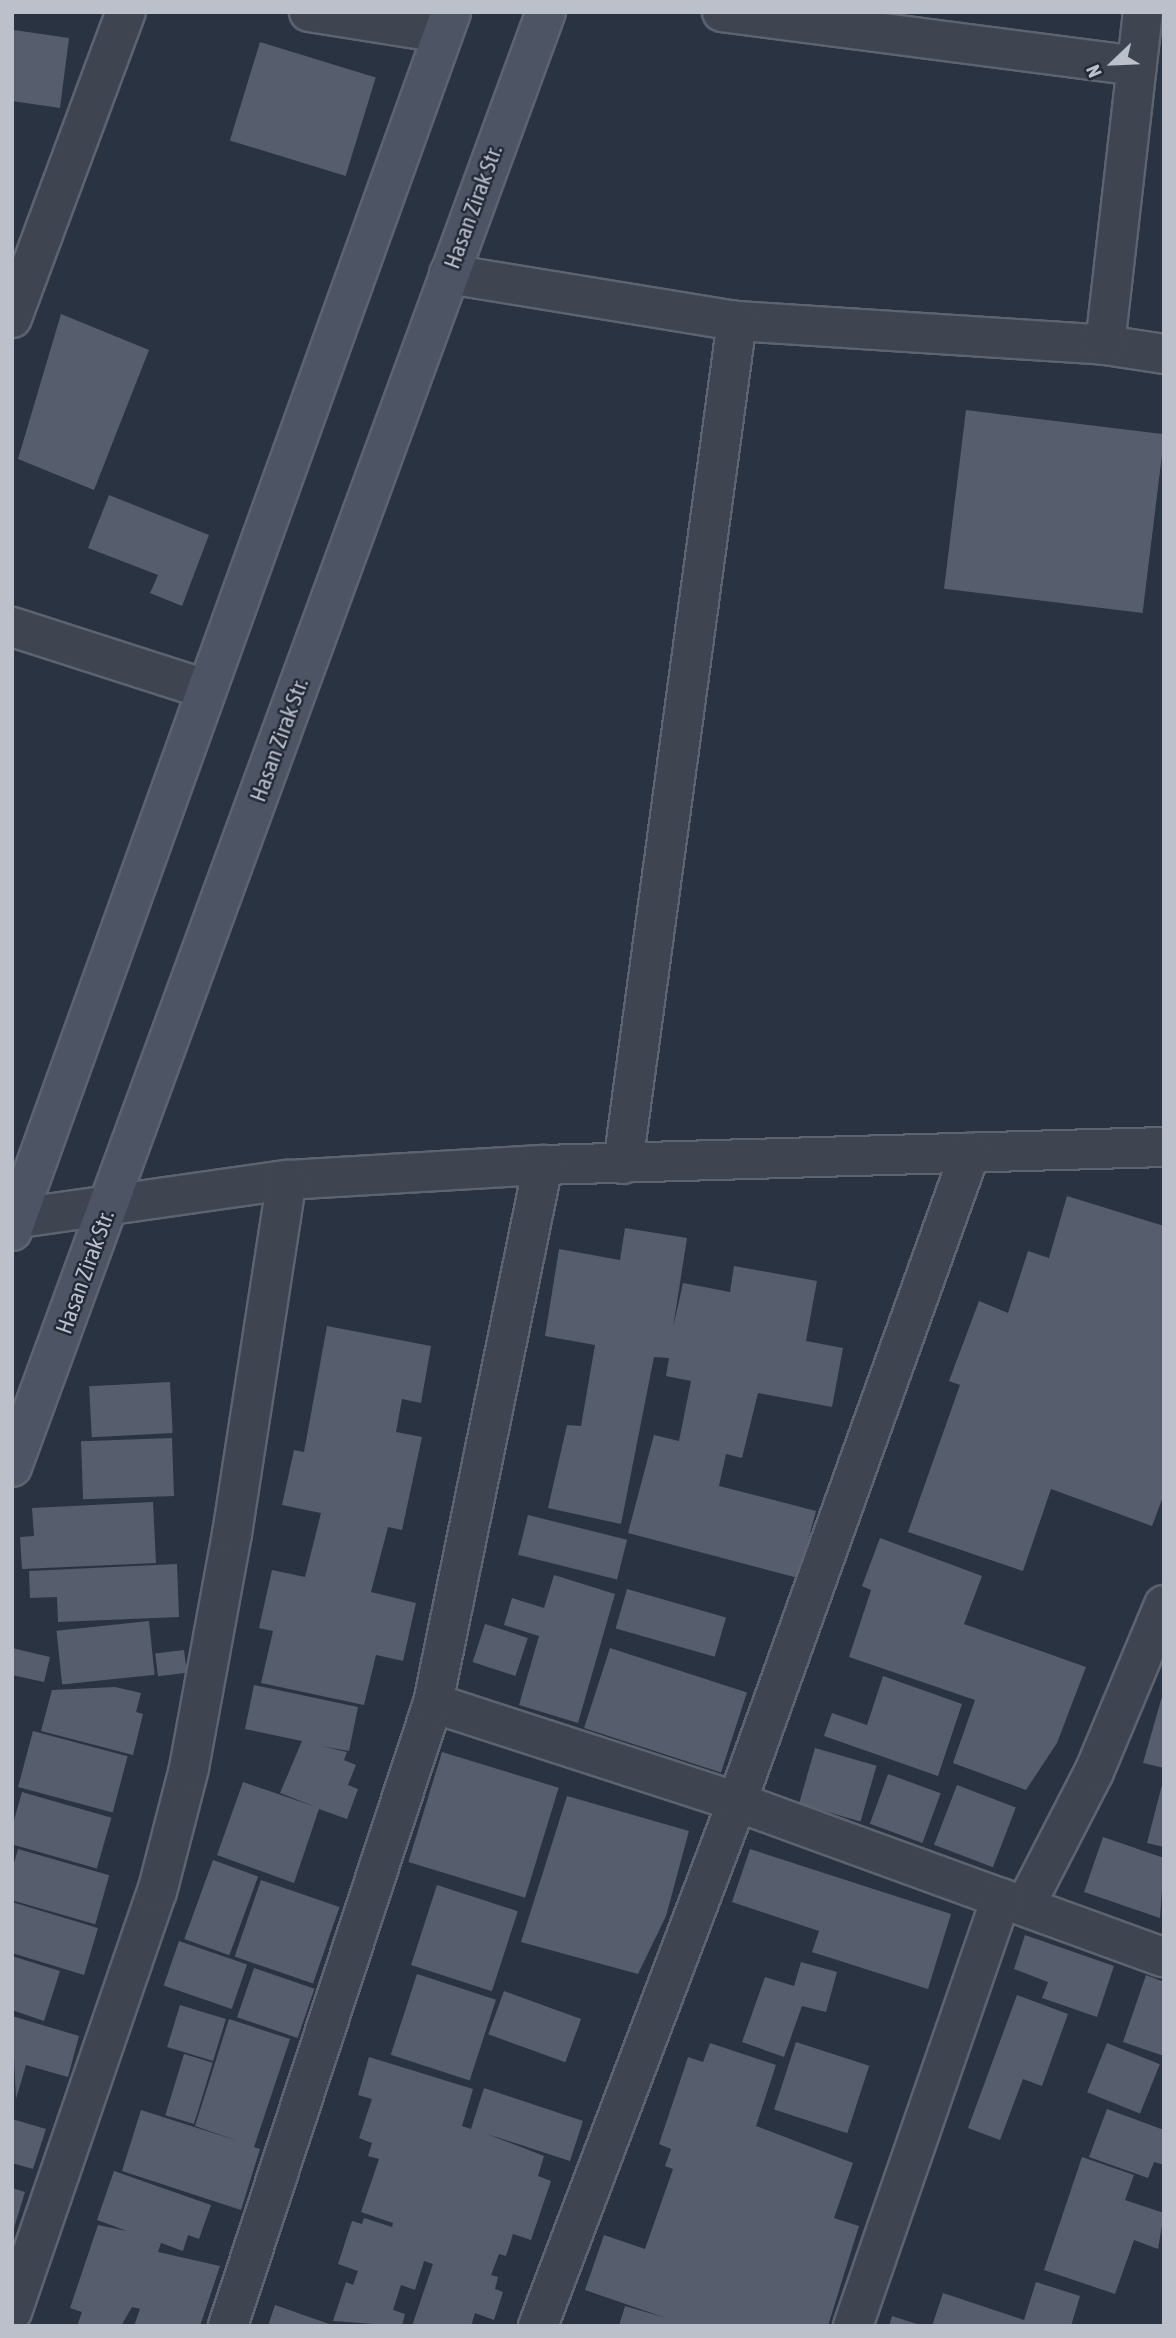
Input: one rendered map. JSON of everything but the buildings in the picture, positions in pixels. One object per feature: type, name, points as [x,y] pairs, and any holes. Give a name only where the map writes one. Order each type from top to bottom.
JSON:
[{"type":"main road","name":"Hasan Zirak Str.","points":[[12,1467],[545,12]]},
{"type":"main road","points":[[14,1223],[446,23]]},
{"type":"street","points":[[12,318],[23,267],[126,12]]},
{"type":"street","points":[[309,12],[446,23]]},
{"type":"street","points":[[722,12],[1137,66]]},
{"type":"street","points":[[1105,345],[1143,12]]},
{"type":"street","points":[[449,274],[737,321],[1105,345],[1164,354]]},
{"type":"street","points":[[623,1164],[737,321]]},
{"type":"street","points":[[12,627],[205,689]]},
{"type":"street","points":[[14,1223],[287,1180],[543,1165],[1164,1147]]},
{"type":"street","points":[[538,2326],[737,1802],[970,1153]]},
{"type":"street","points":[[228,2326],[433,1703],[543,1165]]},
{"type":"street","points":[[12,2312],[157,1892],[189,1768],[232,1534],[287,1180]]},
{"type":"street","points":[[853,2326],[1013,1902],[1094,1772],[1164,1605]]},
{"type":"street","points":[[433,1703],[737,1802],[1164,1956]]}]
